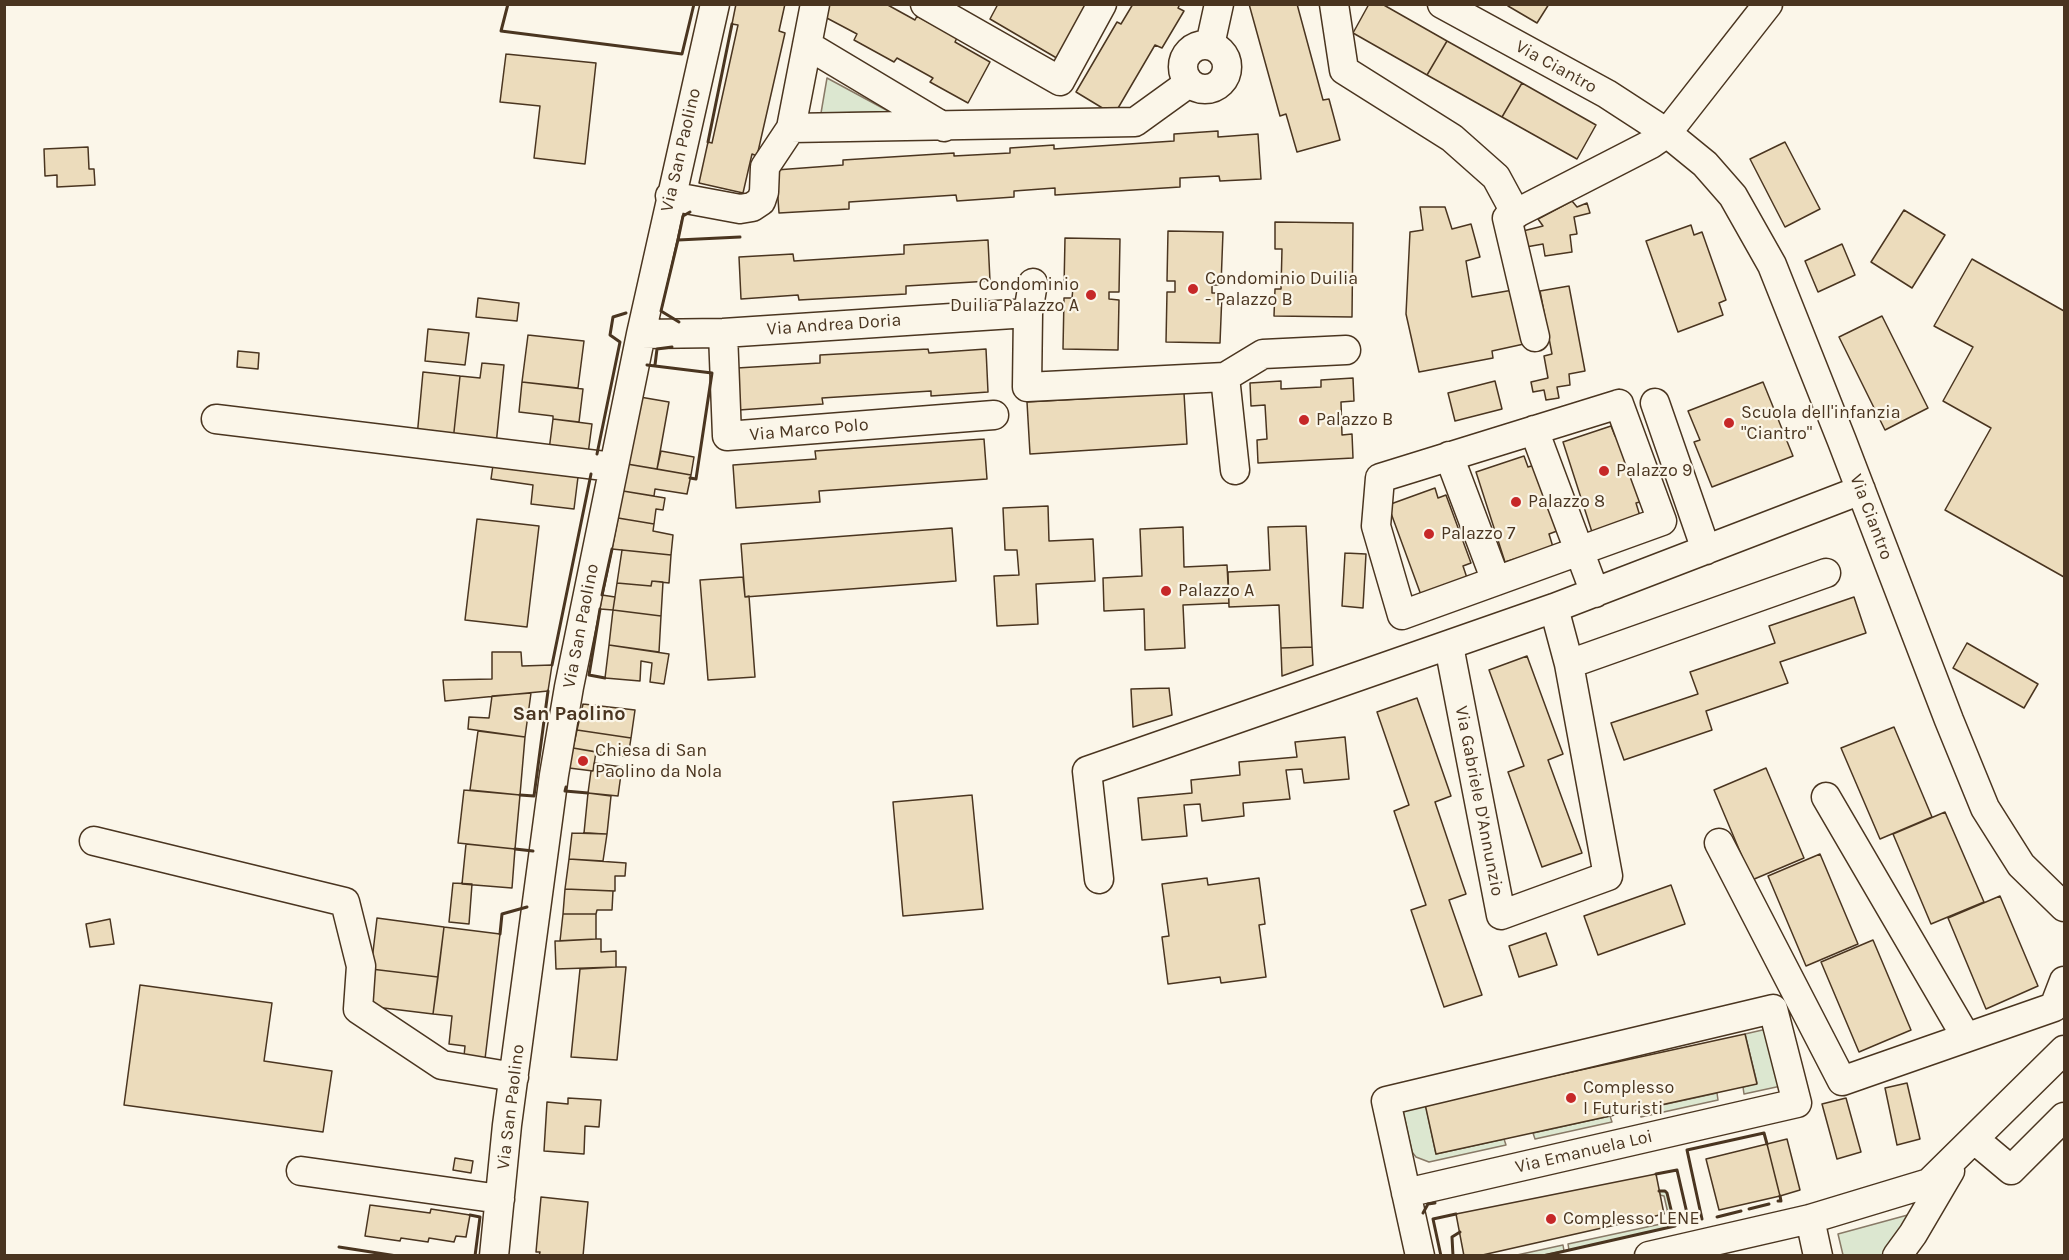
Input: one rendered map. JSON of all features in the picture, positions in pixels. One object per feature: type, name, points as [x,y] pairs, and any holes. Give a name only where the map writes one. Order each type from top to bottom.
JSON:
[{"type":"street","name":"Via San Paolino","points":[[494,1256],[514,1077],[554,775],[569,687],[670,195],[715,4]]},
{"type":"street","points":[[670,195],[740,209],[752,207],[761,201],[764,192],[765,167],[791,128],[815,4]]},
{"type":"street","points":[[925,4],[1060,81],[1102,4]]},
{"type":"street","points":[[791,128],[1135,122],[1189,83],[1199,88],[1211,88],[1221,82],[1227,72],[1227,60],[1220,50],[1210,45],[1219,4]]},
{"type":"street","points":[[1334,4],[1344,70],[1452,138],[1496,177],[1516,214]]},
{"type":"street","name":"Via Ciantro","points":[[1442,4],[1607,94],[1667,133],[1705,164],[1733,196],[1772,265],[1985,808],[2021,865],[2064,907]]},
{"type":"street","points":[[1535,337],[1507,218],[1651,144],[1667,133],[1768,4]]},
{"type":"street","points":[[807,45],[944,127]]},
{"type":"street","points":[[1033,284],[1028,313],[1027,387],[1213,377],[1263,354],[1346,350]]},
{"type":"street","name":"Via Andrea Doria","points":[[641,334],[723,333],[1028,313]]},
{"type":"street","name":"Via Marco Polo","points":[[723,333],[727,436],[994,415]]},
{"type":"street","points":[[1213,377],[1235,470]]},
{"type":"street","points":[[1655,403],[1706,550]]},
{"type":"street","points":[[1619,404],[1662,522],[1402,615],[1376,526],[1380,478],[1449,456],[1619,404]]},
{"type":"street","points":[[216,419],[614,467]]},
{"type":"street","points":[[1534,430],[1595,593]]},
{"type":"street","points":[[1449,456],[1496,581]]},
{"type":"street","points":[[1099,879],[1087,771],[1554,608],[1861,490]]},
{"type":"street","points":[[1569,664],[1826,573]]},
{"type":"street","name":"Via Gabriele D'Annunzio","points":[[1449,646],[1501,915],[1608,876],[1569,664],[1554,608]]},
{"type":"street","points":[[1826,797],[1966,1037]]},
{"type":"street","points":[[94,841],[345,902],[361,966],[358,1009],[442,1065],[514,1077]]},
{"type":"street","points":[[1719,843],[1842,1081],[2054,1007],[2064,981]]},
{"type":"street","name":"Via Emanuela Loi","points":[[1773,1009],[1797,1103],[1406,1193],[1386,1101],[1773,1009]]},
{"type":"street","points":[[1649,1256],[1764,1243],[1810,1219],[1929,1183],[2064,1050]]},
{"type":"street","points":[[1966,1148],[2010,1170],[2064,1117]]},
{"type":"street","points":[[1897,1256],[1966,1148]]},
{"type":"street","points":[[301,1171],[500,1199]]},
{"type":"street","points":[[1406,1193],[1420,1256]]},
{"type":"street","points":[[1810,1219],[1818,1256]]},
{"type":"green space","points":[[827,78],[890,112],[821,113]]},
{"type":"green space","points":[[1771,1028],[1781,1086],[1744,1094],[1743,1087],[1757,1083],[1745,1034]]},
{"type":"green space","points":[[1717,1093],[1718,1100],[1641,1117],[1639,1110]]},
{"type":"green space","points":[[1424,1097],[1436,1154],[1504,1139],[1506,1145],[1429,1162],[1416,1157],[1412,1152],[1401,1102]]},
{"type":"green space","points":[[1610,1116],[1612,1122],[1535,1139],[1533,1133]]},
{"type":"green space","points":[[1659,1191],[1667,1193],[1675,1226],[1569,1250],[1568,1244],[1670,1222],[1664,1196],[1660,1195]]},
{"type":"green space","points":[[1915,1213],[1884,1255],[1843,1255],[1838,1234]]},
{"type":"green space","points":[[1563,1245],[1564,1251],[1543,1255],[1517,1255]]},
{"type":"building","points":[[736,4],[785,4],[779,31],[785,33],[757,156],[752,154],[743,193],[699,183],[708,142],[712,143],[738,25],[732,24]]},
{"type":"building","points":[[830,4],[886,4],[915,20],[917,16],[957,38],[955,42],[990,62],[968,103],[930,82],[933,78],[897,58],[894,62],[854,40],[857,34],[823,16]]},
{"type":"building","points":[[998,4],[1089,4],[1060,60],[990,19]]},
{"type":"building","points":[[1133,4],[1180,4],[1178,8],[1184,11],[1162,48],[1155,45],[1114,115],[1076,92],[1117,22],[1121,24]]},
{"type":"building","points":[[1249,4],[1297,4],[1323,100],[1329,99],[1340,140],[1297,152],[1286,114],[1280,116]]},
{"type":"building","points":[[1369,4],[1382,4],[1447,41],[1427,75],[1353,33]]},
{"type":"building","points":[[1509,4],[1549,4],[1537,23],[1508,6]]},
{"type":"building","points":[[1447,41],[1522,83],[1502,117],[1427,75]]},
{"type":"building","points":[[506,54],[596,63],[585,164],[534,158],[540,106],[500,102]]},
{"type":"building","points":[[1522,83],[1596,125],[1577,159],[1502,117]]},
{"type":"building","points":[[1218,131],[1218,137],[1258,134],[1261,179],[1220,181],[1219,176],[1180,178],[1180,187],[1055,195],[1055,188],[1014,191],[1014,197],[957,201],[956,195],[849,202],[849,209],[779,213],[776,170],[843,165],[843,160],[954,153],[954,156],[1010,153],[1010,148],[1054,145],[1054,149],[1174,141],[1174,134]]},
{"type":"building","points":[[1785,142],[1820,209],[1785,227],[1750,159]]},
{"type":"building","points":[[88,147],[89,169],[94,169],[95,185],[57,187],[57,175],[45,176],[44,149]]},
{"type":"building","points":[[1572,201],[1577,207],[1587,203],[1590,213],[1574,217],[1577,234],[1570,235],[1572,252],[1545,256],[1543,244],[1526,247],[1523,231],[1543,226],[1538,219]]},
{"type":"building","points":[[1420,207],[1445,207],[1452,229],[1471,224],[1480,257],[1466,261],[1472,297],[1513,290],[1524,344],[1492,351],[1493,358],[1419,372],[1406,314],[1410,232],[1423,230]]},
{"type":"building","points":[[1904,210],[1945,235],[1912,288],[1871,262]]},
{"type":"building","points":[[1275,222],[1353,223],[1352,317],[1274,316],[1275,289],[1281,289],[1282,249],[1275,249]]},
{"type":"building","points":[[1691,225],[1694,235],[1702,232],[1726,300],[1719,303],[1723,315],[1678,332],[1646,241]]},
{"type":"building","name":"Condominio Duilia - Palazzo B","points":[[1168,231],[1223,232],[1221,285],[1212,285],[1212,293],[1222,293],[1220,343],[1166,342],[1167,292],[1175,292],[1175,281],[1167,281]]},
{"type":"building","name":"Condominio Duilia Palazzo A","points":[[1065,238],[1120,239],[1119,292],[1109,292],[1109,299],[1119,300],[1118,350],[1063,349],[1064,298],[1072,298],[1073,288],[1064,287]]},
{"type":"building","points":[[988,240],[990,281],[906,286],[906,294],[799,300],[798,295],[741,299],[739,257],[793,254],[794,261],[904,254],[904,245]]},
{"type":"building","points":[[1842,244],[1855,275],[1818,292],[1805,261]]},
{"type":"building","points":[[1972,259],[2064,311],[2064,577],[1945,510],[1991,428],[1943,401],[1973,347],[1934,326]]},
{"type":"building","points":[[1569,286],[1585,371],[1569,374],[1570,385],[1557,387],[1559,398],[1546,400],[1544,390],[1533,392],[1531,382],[1548,378],[1544,356],[1552,354],[1540,291]]},
{"type":"building","points":[[478,298],[519,303],[517,321],[476,317]]},
{"type":"building","points":[[1882,316],[1928,408],[1885,430],[1839,337]]},
{"type":"building","points":[[428,329],[469,333],[465,365],[425,361]]},
{"type":"building","points":[[528,335],[584,341],[578,388],[522,382]]},
{"type":"building","points":[[928,349],[929,353],[986,349],[988,392],[931,396],[931,391],[822,398],[823,404],[739,410],[737,368],[820,363],[820,355]]},
{"type":"building","points":[[238,351],[259,353],[258,369],[237,367]]},
{"type":"building","points":[[482,363],[504,365],[496,445],[453,441],[460,376],[480,378]]},
{"type":"building","points":[[423,372],[460,376],[453,441],[417,437]]},
{"type":"building","name":"Palazzo B","points":[[1353,378],[1354,401],[1341,402],[1342,435],[1352,434],[1353,458],[1258,463],[1257,440],[1267,439],[1265,405],[1251,406],[1250,383],[1281,381],[1281,389],[1321,387],[1321,380]]},
{"type":"building","points":[[1495,381],[1502,409],[1455,421],[1448,393]]},
{"type":"building","points":[[522,382],[583,389],[579,422],[519,412]]},
{"type":"building","points":[[1763,382],[1793,456],[1712,487],[1694,442],[1700,440],[1688,411]]},
{"type":"building","points":[[1184,393],[1187,444],[1030,454],[1027,402]]},
{"type":"building","points":[[640,397],[669,402],[657,469],[627,464]]},
{"type":"building","points":[[553,419],[592,424],[588,454],[549,450]]},
{"type":"building","name":"Palazzo 9","points":[[1611,426],[1615,436],[1623,434],[1644,501],[1636,503],[1640,516],[1592,532],[1563,442]]},
{"type":"building","points":[[984,439],[987,479],[819,491],[820,502],[736,508],[733,465],[816,459],[815,451]]},
{"type":"building","points":[[661,451],[694,457],[691,475],[657,469]]},
{"type":"building","name":"Palazzo 8","points":[[1524,456],[1528,467],[1535,465],[1557,531],[1549,534],[1553,547],[1505,562],[1476,472]]},
{"type":"building","points":[[494,458],[579,469],[574,509],[531,504],[533,485],[491,479]]},
{"type":"building","points":[[627,464],[691,475],[687,494],[655,489],[654,496],[623,491]]},
{"type":"building","name":"Palazzo 7","points":[[1435,488],[1438,498],[1446,495],[1471,563],[1463,566],[1467,578],[1421,595],[1388,505]]},
{"type":"building","points":[[623,491],[665,498],[663,510],[656,509],[654,524],[618,518]]},
{"type":"building","points":[[1048,506],[1049,541],[1093,539],[1095,581],[1036,584],[1038,624],[997,626],[994,576],[1019,575],[1017,550],[1005,550],[1003,508]]},
{"type":"building","points":[[618,518],[654,524],[653,531],[673,535],[671,555],[612,549]]},
{"type":"building","points":[[477,519],[539,526],[527,627],[465,620]]},
{"type":"building","points":[[1306,526],[1312,647],[1281,648],[1279,605],[1229,607],[1228,572],[1270,570],[1268,527]]},
{"type":"building","name":"Palazzo A","points":[[1183,527],[1184,567],[1227,565],[1229,603],[1183,605],[1185,648],[1145,650],[1144,609],[1104,611],[1103,578],[1142,576],[1140,529]]},
{"type":"building","points":[[952,528],[956,581],[745,597],[741,544]]},
{"type":"building","points":[[622,550],[671,555],[669,583],[652,581],[651,586],[617,583]]},
{"type":"building","points":[[1345,553],[1366,554],[1363,608],[1342,606]]},
{"type":"building","points":[[743,577],[745,597],[749,596],[755,677],[708,680],[700,580]]},
{"type":"building","points":[[652,581],[663,582],[661,616],[613,610],[617,583],[651,586]]},
{"type":"building","points":[[602,595],[615,597],[613,610],[600,609]]},
{"type":"building","points":[[1854,597],[1866,633],[1780,662],[1788,683],[1706,711],[1712,730],[1624,760],[1611,723],[1698,694],[1690,672],[1775,643],[1769,626]]},
{"type":"building","points":[[613,610],[661,616],[659,652],[609,645]]},
{"type":"building","points":[[1967,643],[2038,684],[2024,708],[1953,668]]},
{"type":"building","points":[[609,645],[669,654],[664,684],[650,682],[652,663],[641,661],[640,681],[605,678]]},
{"type":"building","points":[[1312,647],[1313,665],[1282,676],[1281,648]]},
{"type":"building","points":[[492,652],[521,652],[522,666],[552,665],[548,691],[445,701],[443,680],[492,679]]},
{"type":"building","points":[[1527,656],[1563,754],[1548,760],[1582,853],[1542,867],[1508,772],[1524,766],[1489,670]]},
{"type":"building","points":[[1169,688],[1172,715],[1133,727],[1131,689]]},
{"type":"building","points":[[531,693],[525,737],[468,729],[469,717],[489,718],[492,696]]},
{"type":"building","points":[[1417,698],[1451,796],[1435,802],[1466,894],[1449,900],[1482,995],[1444,1007],[1411,910],[1426,905],[1394,811],[1409,805],[1377,712]]},
{"type":"building","points":[[583,704],[635,710],[631,738],[577,730]]},
{"type":"building","points":[[1894,727],[1932,817],[1880,839],[1841,748]]},
{"type":"building","points":[[577,730],[631,738],[628,757],[573,748]]},
{"type":"building","points":[[478,731],[525,737],[520,795],[470,790]]},
{"type":"building","points":[[1345,737],[1349,779],[1304,783],[1302,769],[1286,770],[1290,799],[1243,803],[1244,816],[1202,821],[1200,804],[1184,805],[1187,836],[1142,840],[1138,798],[1192,793],[1191,780],[1240,775],[1239,762],[1297,757],[1295,742]]},
{"type":"building","name":"Chiesa di San Paolino da Nola","points":[[573,748],[596,752],[593,771],[569,768]]},
{"type":"building","points":[[594,763],[622,767],[618,796],[588,793]]},
{"type":"building","points":[[1766,768],[1804,858],[1752,880],[1714,790]]},
{"type":"building","points":[[464,790],[520,795],[515,849],[458,843]]},
{"type":"building","points":[[588,793],[611,796],[607,834],[584,833]]},
{"type":"building","points":[[972,795],[983,909],[903,916],[893,802]]},
{"type":"building","points":[[1945,812],[1984,902],[1931,924],[1893,834]]},
{"type":"building","points":[[572,833],[607,834],[603,861],[569,859]]},
{"type":"building","points":[[466,844],[515,849],[512,888],[462,884]]},
{"type":"building","points":[[1820,854],[1858,944],[1806,966],[1768,876]]},
{"type":"building","points":[[569,859],[626,863],[625,876],[615,876],[615,891],[565,889]]},
{"type":"building","points":[[1207,878],[1208,885],[1259,878],[1265,924],[1259,925],[1266,977],[1221,983],[1220,977],[1168,984],[1162,937],[1169,936],[1162,884]]},
{"type":"building","points":[[453,883],[472,884],[469,924],[449,922]]},
{"type":"building","points":[[1671,885],[1685,924],[1598,955],[1584,916]]},
{"type":"building","points":[[565,889],[613,891],[612,910],[597,910],[596,914],[563,914]]},
{"type":"building","points":[[2000,896],[2038,986],[1986,1009],[1948,918]]},
{"type":"building","points":[[563,914],[596,914],[596,939],[560,941]]},
{"type":"building","points":[[377,918],[444,927],[438,977],[371,969]]},
{"type":"building","points":[[110,919],[114,944],[90,947],[86,924]]},
{"type":"building","points":[[444,927],[500,934],[485,1059],[464,1056],[465,1046],[449,1044],[452,1016],[433,1014]]},
{"type":"building","points":[[1546,933],[1557,965],[1519,977],[1509,946]]},
{"type":"building","points":[[601,939],[601,952],[616,951],[616,967],[556,969],[555,941]]},
{"type":"building","points":[[1873,940],[1911,1030],[1859,1052],[1821,962]]},
{"type":"building","points":[[626,967],[617,1060],[571,1057],[580,969]]},
{"type":"building","points":[[371,969],[438,977],[433,1014],[367,1006]]},
{"type":"building","points":[[140,985],[272,1003],[264,1061],[332,1071],[323,1132],[124,1105]]},
{"type":"building","name":"Complesso I Futuristi","points":[[1745,1034],[1757,1084],[1436,1154],[1425,1104]]},
{"type":"building","points":[[1907,1083],[1920,1139],[1897,1145],[1885,1088]]},
{"type":"building","points":[[568,1098],[601,1100],[599,1127],[585,1126],[584,1154],[544,1151],[547,1102],[568,1104]]},
{"type":"building","points":[[1846,1098],[1861,1152],[1837,1159],[1822,1104]]},
{"type":"building","points":[[1787,1139],[1800,1190],[1780,1196],[1767,1144]]},
{"type":"building","points":[[1767,1144],[1780,1196],[1719,1210],[1706,1159]]},
{"type":"building","points":[[455,1158],[473,1161],[471,1173],[453,1170]]},
{"type":"building","name":"Complesso LENE","points":[[1656,1174],[1664,1214],[1478,1256],[1464,1256],[1456,1214]]},
{"type":"building","points":[[541,1197],[588,1202],[583,1256],[539,1256],[540,1252],[536,1252]]},
{"type":"building","points":[[370,1205],[430,1213],[431,1209],[470,1215],[466,1237],[456,1236],[454,1242],[429,1238],[428,1242],[365,1236]]},
{"type":"wall","points":[[508,4],[501,31],[682,54],[694,4]]},
{"type":"wall","points":[[708,142],[732,24]]},
{"type":"wall","points":[[678,240],[683,216],[690,212]]},
{"type":"wall","points":[[679,322],[661,311],[678,240],[740,237]]},
{"type":"wall","points":[[597,454],[620,342],[610,335],[613,317],[626,313]]},
{"type":"wall","points":[[655,365],[657,349],[672,347]]},
{"type":"wall","points":[[647,365],[712,373],[696,479],[690,478]]},
{"type":"wall","points":[[552,665],[591,474]]},
{"type":"wall","points":[[602,595],[612,549]]},
{"type":"wall","points":[[600,609],[589,675],[605,678]]},
{"type":"wall","points":[[520,795],[534,796],[548,691]]},
{"type":"wall","points":[[566,787],[565,791],[588,793]]},
{"type":"wall","points":[[515,849],[533,851]]},
{"type":"wall","points":[[500,934],[502,914],[527,907]]},
{"type":"wall","points":[[1702,1219],[1687,1150],[1764,1133],[1767,1144]]},
{"type":"wall","points":[[1656,1174],[1677,1170],[1689,1222]]},
{"type":"wall","points":[[1543,1256],[1675,1226],[1667,1193],[1659,1191]]},
{"type":"wall","points":[[1778,1201],[1781,1201],[1780,1196]]},
{"type":"wall","points":[[1423,1213],[1428,1204],[1435,1203]]},
{"type":"wall","points":[[1749,1209],[1769,1204]]},
{"type":"wall","points":[[1717,1217],[1741,1211]]},
{"type":"wall","points":[[1441,1256],[1433,1219],[1456,1214]]},
{"type":"wall","points":[[470,1215],[480,1217],[475,1256]]},
{"type":"wall","points":[[1453,1256],[1452,1237],[1460,1232]]},
{"type":"wall","points":[[339,1247],[397,1256]]},
{"type":"place","name":"Condominio Duilia - Palazzo B","points":[[1193,289]]},
{"type":"place","name":"Condominio Duilia Palazzo A","points":[[1091,295]]},
{"type":"place","name":"Palazzo B","points":[[1304,420]]},
{"type":"place","name":"Scuola dell'infanzia \"Ciantro\"","points":[[1729,423]]},
{"type":"place","name":"Palazzo 9","points":[[1604,471]]},
{"type":"place","name":"Palazzo 8","points":[[1516,502]]},
{"type":"place","name":"Palazzo 7","points":[[1429,534]]},
{"type":"place","name":"Palazzo A","points":[[1166,591]]},
{"type":"place","name":"Chiesa di San Paolino da Nola","points":[[583,761]]},
{"type":"place","name":"Complesso I Futuristi","points":[[1571,1098]]},
{"type":"place","name":"Complesso LENE","points":[[1551,1219]]},
{"type":"district","name":"San Paolino","points":[[569,714]]}]
